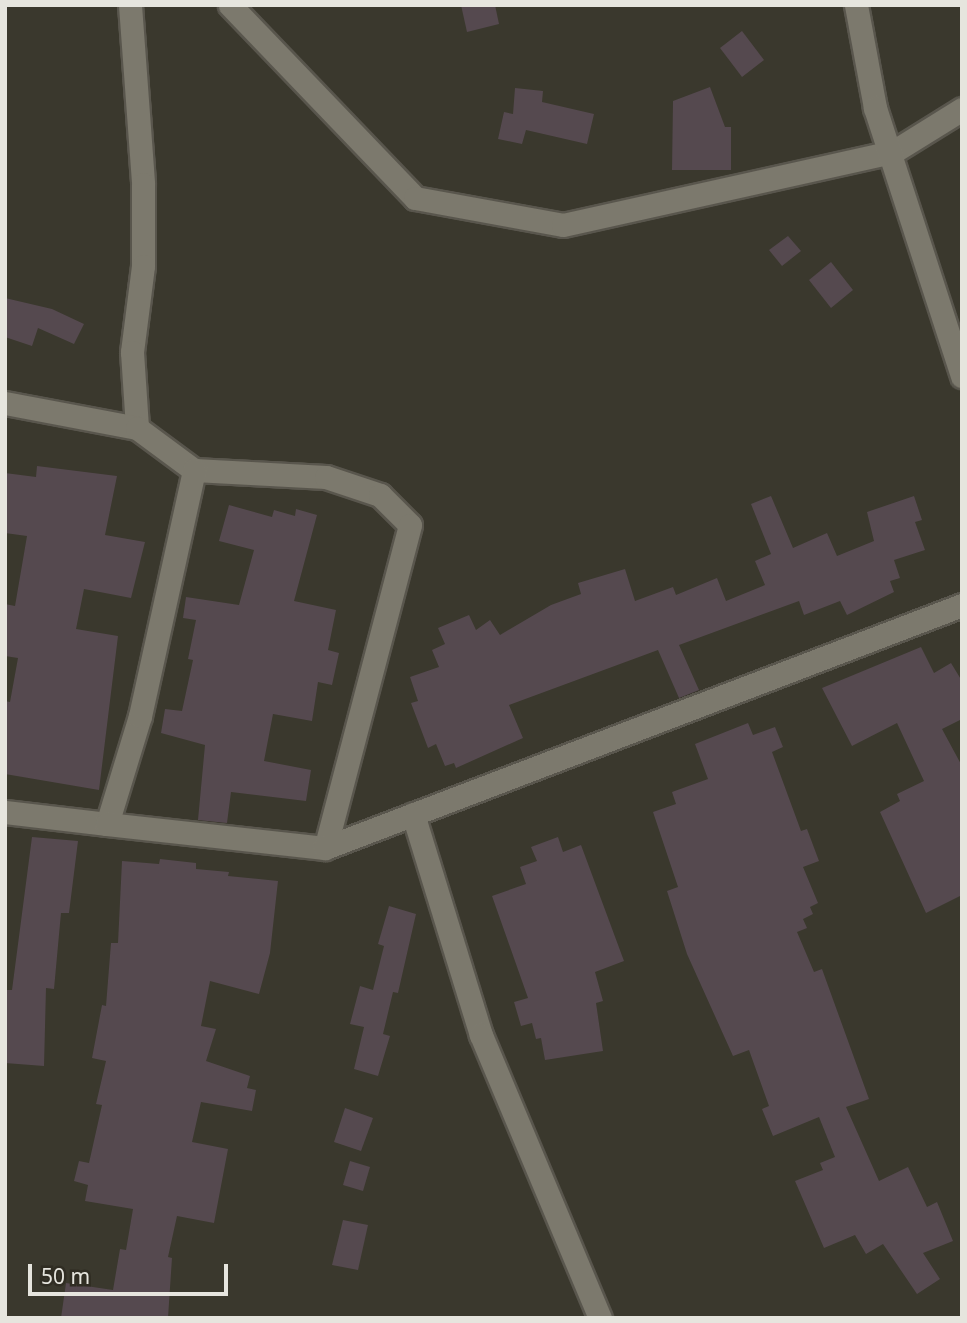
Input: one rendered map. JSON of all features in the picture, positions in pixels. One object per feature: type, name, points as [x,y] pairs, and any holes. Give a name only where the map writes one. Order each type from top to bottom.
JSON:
[{"type":"street","points":[[130,5],[143,184],[143,266],[132,352],[137,428]]},
{"type":"street","points":[[230,5],[415,198],[564,225],[893,152],[962,109]]},
{"type":"street","points":[[856,5],[875,108],[893,152],[962,376]]},
{"type":"street","points":[[5,403],[137,428],[194,470],[326,477],[380,495],[410,525],[325,848]]},
{"type":"street","points":[[107,824],[140,716],[194,470]]},
{"type":"street","points":[[5,812],[325,848],[962,605]]},
{"type":"street","points":[[413,814],[481,1035],[600,1318]]},
{"type":"building","points":[[461,5],[495,5],[499,24],[467,32]]},
{"type":"building","points":[[742,31],[764,60],[742,77],[720,48]]},
{"type":"building","points":[[710,87],[725,127],[731,127],[731,170],[672,170],[673,101]]},
{"type":"building","points":[[515,88],[543,91],[542,102],[594,114],[587,144],[526,130],[522,144],[498,139],[504,112],[513,114]]},
{"type":"building","points":[[788,236],[801,251],[782,266],[769,250]]},
{"type":"building","points":[[831,262],[853,290],[831,308],[809,280]]},
{"type":"building","points":[[5,298],[52,309],[84,324],[74,344],[38,328],[32,346],[5,337]]},
{"type":"building","points":[[37,466],[117,476],[105,535],[145,542],[131,598],[84,589],[76,629],[118,636],[99,790],[5,774],[5,701],[10,702],[18,658],[5,656],[5,604],[15,606],[27,536],[5,533],[5,473],[36,477]]},
{"type":"building","points":[[771,496],[793,548],[827,533],[837,556],[874,541],[867,512],[914,496],[922,520],[915,522],[925,550],[894,560],[900,578],[890,581],[894,592],[847,615],[840,601],[804,615],[799,601],[679,645],[699,690],[679,698],[658,650],[509,705],[523,738],[456,768],[454,763],[445,766],[436,744],[428,748],[411,703],[418,701],[410,677],[439,667],[432,650],[445,644],[438,628],[469,615],[476,630],[490,620],[500,635],[551,605],[581,594],[578,583],[625,569],[635,601],[673,587],[676,595],[717,578],[726,601],[765,585],[755,561],[771,554],[751,504]]},
{"type":"building","points":[[229,505],[272,517],[274,510],[295,516],[296,509],[317,515],[294,601],[336,610],[328,650],[339,653],[332,685],[318,682],[312,721],[273,714],[264,761],[311,770],[306,801],[231,792],[227,823],[198,820],[205,745],[161,733],[165,709],[182,711],[193,660],[188,659],[196,620],[183,618],[186,597],[239,605],[254,550],[219,541]]},
{"type":"building","points":[[921,647],[934,673],[951,663],[962,681],[962,719],[942,729],[962,766],[962,895],[926,913],[880,812],[900,801],[897,794],[924,781],[897,723],[852,746],[822,688]]},
{"type":"building","points":[[748,723],[753,735],[775,727],[783,747],[772,752],[801,831],[807,829],[819,861],[803,867],[818,903],[810,907],[813,914],[803,919],[807,928],[797,932],[814,972],[822,969],[869,1099],[846,1107],[879,1181],[908,1167],[927,1207],[937,1202],[953,1241],[923,1253],[940,1279],[917,1294],[883,1244],[866,1254],[855,1235],[824,1248],[795,1181],[823,1170],[820,1163],[835,1157],[819,1117],[773,1136],[762,1109],[769,1106],[749,1050],[733,1056],[687,954],[667,891],[678,887],[653,812],[676,804],[672,792],[708,779],[695,744]]},
{"type":"building","points":[[32,837],[78,841],[69,913],[61,913],[54,989],[46,988],[44,1066],[5,1063],[5,990],[12,990]]},
{"type":"building","points":[[558,837],[563,852],[581,845],[624,961],[595,972],[603,1001],[596,1003],[603,1051],[545,1060],[541,1038],[536,1039],[532,1023],[521,1026],[514,1002],[528,998],[492,896],[526,884],[520,867],[537,861],[531,847]]},
{"type":"building","points":[[160,859],[196,863],[196,869],[229,872],[228,876],[278,881],[270,953],[259,994],[210,981],[201,1026],[216,1029],[206,1061],[250,1076],[247,1088],[256,1090],[252,1111],[201,1102],[192,1142],[228,1149],[214,1223],[177,1216],[168,1257],[172,1258],[168,1318],[61,1318],[66,1283],[113,1290],[120,1249],[126,1250],[133,1209],[85,1201],[88,1185],[74,1181],[79,1161],[89,1163],[102,1105],[96,1104],[106,1061],[92,1058],[102,1005],[106,1006],[111,943],[118,943],[122,861],[159,864]]},
{"type":"building","points":[[389,906],[416,914],[398,993],[393,992],[383,1034],[390,1036],[378,1076],[354,1069],[364,1027],[350,1024],[360,986],[373,990],[384,946],[378,944]]},
{"type":"building","points":[[345,1108],[373,1118],[361,1151],[334,1142]]},
{"type":"building","points":[[350,1161],[370,1167],[363,1191],[343,1185]]},
{"type":"building","points":[[343,1220],[368,1225],[358,1270],[332,1265]]}]
